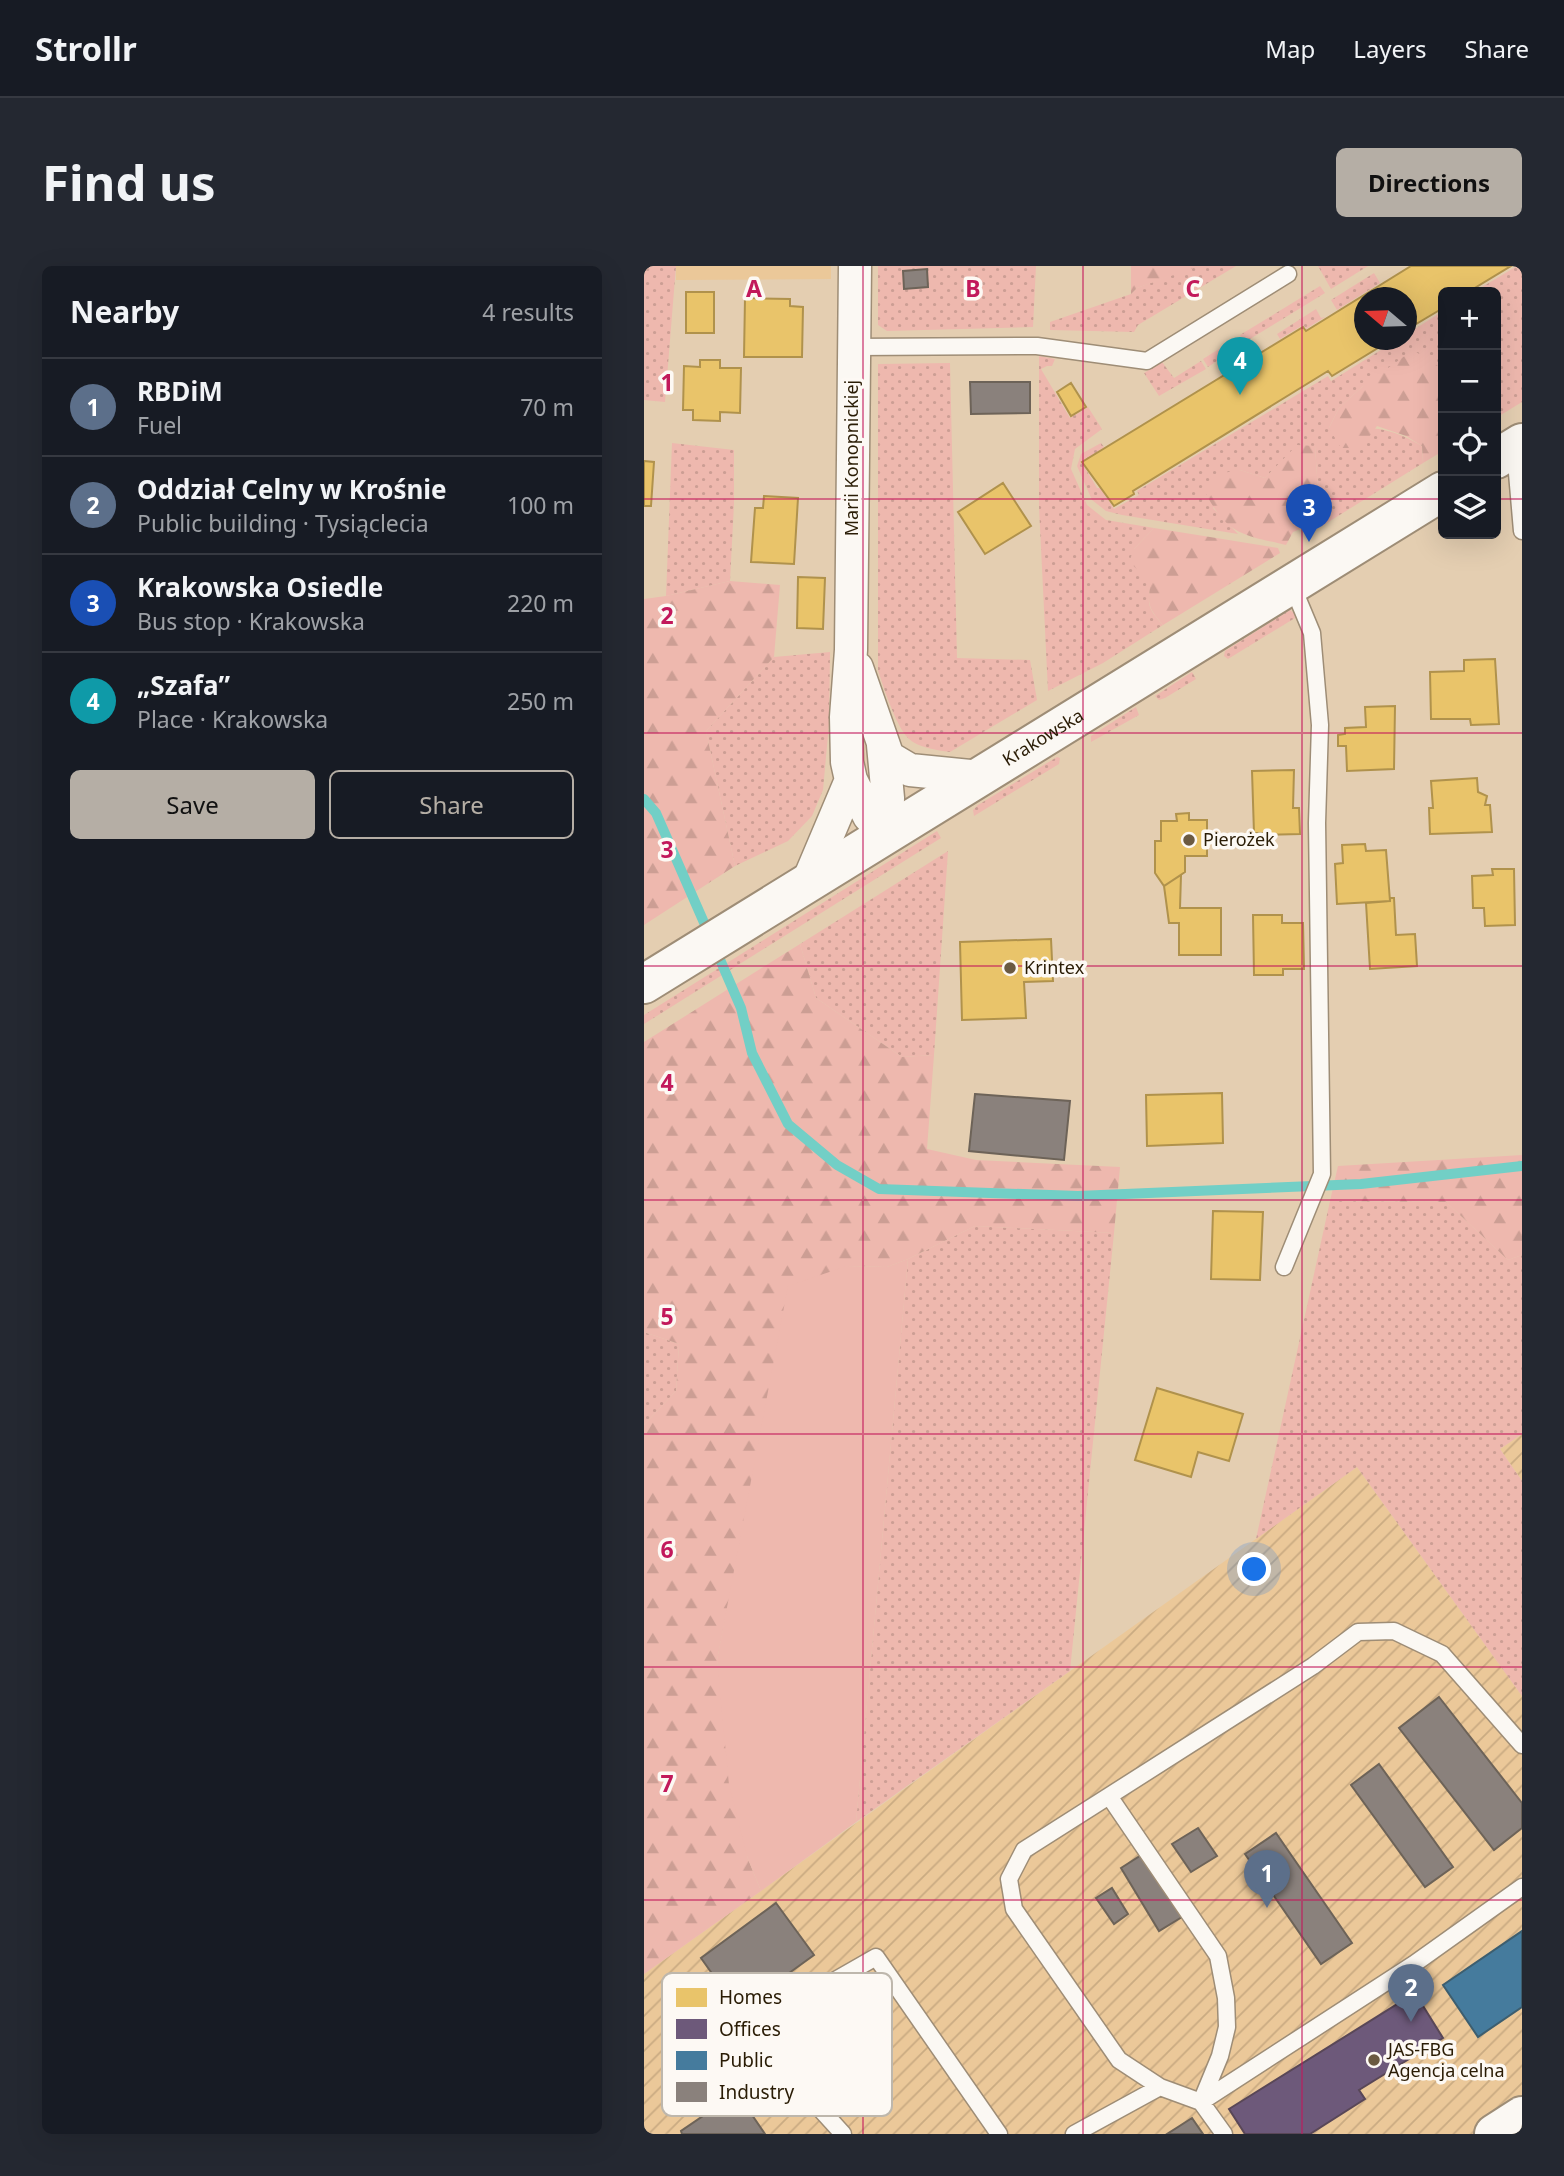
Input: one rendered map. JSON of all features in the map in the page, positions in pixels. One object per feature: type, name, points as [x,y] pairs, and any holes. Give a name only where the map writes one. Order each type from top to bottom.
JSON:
[{"type":"main road","name":"Krakowska","points":[[644,984],[1438,494]]},
{"type":"main road","points":[[1494,2134],[1522,2116]]},
{"type":"street","name":"Marii Konopnickiej","points":[[855,266],[851,650],[846,762],[851,780],[869,816],[887,835]]},
{"type":"street","name":"Marii Konopnickiej","points":[[851,650],[888,757],[910,770],[980,777]]},
{"type":"street","name":"Marii Konopnickiej","points":[[883,745],[888,798],[887,835]]},
{"type":"street","points":[[807,884],[851,780]]},
{"type":"lane","points":[[853,347],[1037,346],[1147,360],[1288,274]]},
{"type":"lane","points":[[1511,450],[1522,531]]},
{"type":"lane","points":[[1284,1266],[1322,1174],[1317,823],[1320,724],[1312,633],[1292,585]]},
{"type":"lane","points":[[1224,2134],[1201,2102],[1160,2087],[1119,2060],[1014,1909],[1009,1879],[1024,1850],[1313,1666],[1358,1632],[1394,1631],[1442,1654],[1522,1745]]},
{"type":"lane","points":[[1109,1796],[1218,1956],[1226,1998],[1227,2027],[1220,2056],[1201,2102]]},
{"type":"lane","points":[[1201,2102],[1414,1964],[1522,1887]]},
{"type":"lane","points":[[848,1973],[876,1957],[887,1973]]},
{"type":"lane","points":[[892,1980],[999,2134]]},
{"type":"lane","points":[[1074,2134],[1160,2087]]},
{"type":"lane","points":[[827,2116],[843,2134]]},
{"type":"shaded area","points":[[676,266],[831,266],[831,279],[676,280]]},
{"type":"shaded area","points":[[1522,1434],[1522,1481],[1500,1449]]},
{"type":"shaded area","points":[[1357,1467],[1522,1696],[1522,2113],[1490,2134],[644,2134],[644,1974]]},
{"type":"green space","points":[[644,266],[676,266],[665,402],[644,400]]},
{"type":"green space","points":[[878,266],[1036,266],[1033,327],[887,331],[878,325]]},
{"type":"green space","points":[[1131,266],[1196,267],[1137,288],[1131,294]]},
{"type":"green space","points":[[1195,266],[1236,266],[1138,325],[1134,332],[1050,330],[1050,322],[1131,294],[1137,288]]},
{"type":"green space","points":[[1318,266],[1368,266],[1331,289]]},
{"type":"green space","points":[[1517,266],[1522,266],[1522,402],[1501,415],[1501,287],[1482,287]]},
{"type":"green space","points":[[1374,273],[1380,283],[1374,287],[1354,287],[1354,299],[1337,310],[1331,300]]},
{"type":"green space","points":[[1320,286],[1325,293],[1245,342],[1240,335]]},
{"type":"green space","points":[[1316,309],[1321,318],[1325,317],[1306,329],[1303,325],[1280,339],[1277,334]]},
{"type":"green space","points":[[1438,314],[1438,366],[1363,386],[1339,408],[1329,428],[1367,428],[1398,434],[1422,446],[1423,463],[1322,526],[1315,523],[1319,505],[1315,446],[1297,446],[1265,478],[1240,470],[1213,508],[1238,534],[1122,515],[1106,511],[1092,500],[1077,466],[1081,454],[1101,443],[1104,447],[1082,463],[1114,509],[1139,495],[1137,491],[1328,376],[1331,381],[1381,350],[1417,350],[1417,328]]},
{"type":"green space","points":[[1238,337],[1243,344],[1208,367],[1203,359]]},
{"type":"green space","points":[[1413,350],[1438,366],[1438,454],[1423,463],[1422,446],[1406,436],[1377,426],[1361,448],[1341,448],[1329,428],[1339,408],[1363,386]]},
{"type":"green space","points":[[1039,356],[1055,359],[1052,366],[1041,369],[1070,418],[1088,407],[1102,429],[1075,449],[1071,469],[1087,505],[1106,520],[1154,528],[1134,549],[1152,582],[1150,605],[1163,625],[1103,663],[1048,691],[1039,507]]},
{"type":"green space","points":[[1201,361],[1206,369],[1159,396],[1144,373],[1162,362],[1174,378]]},
{"type":"green space","points":[[950,363],[957,658],[1030,660],[1037,700],[950,752],[922,746],[908,738],[895,715],[878,670],[878,364]]},
{"type":"green space","points":[[672,443],[734,450],[734,504],[730,581],[666,596]]},
{"type":"green space","points":[[1297,445],[1315,446],[1319,505],[1315,523],[1293,532],[1286,545],[1258,539],[1229,525],[1205,492],[1217,474],[1240,470],[1265,478]]},
{"type":"green space","points":[[1154,528],[1278,548],[1280,553],[1163,625],[1150,605],[1151,582],[1129,562],[1134,549]]},
{"type":"green space","points":[[730,581],[780,585],[774,657],[706,731],[735,866],[644,925],[644,599]]},
{"type":"green space","points":[[1290,610],[1295,618],[1228,659],[1224,656],[1225,651]]},
{"type":"green space","points":[[830,652],[829,724],[823,790],[812,816],[788,841],[735,866],[706,731],[774,657]]},
{"type":"green space","points":[[1192,672],[1196,679],[1165,698],[1159,700],[1155,696]]},
{"type":"green space","points":[[1136,707],[1139,715],[1091,742],[1091,736]]},
{"type":"green space","points":[[1057,757],[1060,758],[1059,764],[974,816],[973,810],[978,805]]},
{"type":"green space","points":[[937,831],[941,838],[644,1024],[644,1015]]},
{"type":"green space","points":[[948,851],[934,1055],[902,1057],[816,998],[800,944]]},
{"type":"green space","points":[[800,944],[816,998],[902,1057],[934,1055],[927,1149],[976,1160],[1120,1167],[1114,1233],[975,1226],[887,1267],[847,1266],[748,1506],[717,1660],[748,1859],[761,1891],[644,1974],[644,1425],[676,1391],[679,1344],[644,1332],[644,1042]]},
{"type":"green space","points":[[1522,1155],[1522,1255],[1508,1260],[1446,1202],[1330,1201],[1338,1166]]},
{"type":"green space","points":[[1330,1201],[1446,1202],[1508,1260],[1522,1255],[1522,1434],[1500,1449],[1522,1481],[1522,1696],[1357,1467],[1256,1539]]},
{"type":"green space","points":[[975,1226],[1114,1233],[1070,1671],[856,1822],[908,1259]]},
{"type":"green space","points":[[908,1259],[856,1822],[761,1891],[748,1859],[729,1785],[717,1660],[788,1286],[847,1266],[887,1267]]},
{"type":"green space","points":[[644,1332],[679,1344],[676,1391],[644,1425]]},
{"type":"building: Homes","points":[[1411,266],[1511,266],[1476,287],[1438,287],[1438,311],[1417,323],[1417,287],[1377,287]]},
{"type":"building: Homes","points":[[686,292],[714,292],[714,333],[686,333]]},
{"type":"building: Homes","points":[[745,298],[790,299],[790,306],[803,307],[802,357],[744,357]]},
{"type":"building: Homes","points":[[1354,301],[1354,350],[1375,350],[1332,376],[1328,371],[1133,491],[1134,494],[1114,506],[1082,462],[1303,327],[1306,331]]},
{"type":"building: Homes","points":[[700,360],[720,360],[720,368],[741,368],[740,413],[720,412],[720,421],[693,420],[693,410],[683,410],[684,366],[700,367]]},
{"type":"building: Homes","points":[[1071,383],[1086,407],[1071,416],[1057,392]]},
{"type":"building: Homes","points":[[644,461],[654,462],[651,506],[644,506]]},
{"type":"building: Homes","points":[[1003,483],[1031,526],[985,554],[958,512]]},
{"type":"building: Homes","points":[[764,496],[798,498],[794,564],[751,562],[755,508],[763,508]]},
{"type":"building: Homes","points":[[798,577],[825,578],[823,629],[797,628]]},
{"type":"building: Homes","points":[[1495,659],[1499,724],[1471,725],[1470,719],[1431,719],[1430,672],[1464,671],[1464,660]]},
{"type":"building: Homes","points":[[1395,706],[1394,769],[1347,771],[1346,746],[1338,746],[1338,735],[1345,734],[1345,728],[1366,727],[1365,707]]},
{"type":"building: Homes","points":[[1294,770],[1293,808],[1299,808],[1300,834],[1254,833],[1252,771]]},
{"type":"building: Homes","points":[[1477,778],[1478,792],[1487,796],[1485,805],[1490,805],[1492,832],[1430,834],[1429,808],[1433,808],[1431,781]]},
{"type":"building: Homes","points":[[1189,813],[1189,820],[1207,820],[1207,856],[1185,856],[1185,872],[1164,886],[1155,873],[1155,841],[1161,841],[1161,821],[1177,821],[1176,814]]},
{"type":"building: Homes","points":[[1365,844],[1366,851],[1386,850],[1390,901],[1337,904],[1335,864],[1343,863],[1342,845]]},
{"type":"building: Homes","points":[[1492,869],[1514,869],[1515,925],[1485,926],[1484,908],[1473,908],[1472,876],[1493,875]]},
{"type":"building: Homes","points":[[1181,875],[1180,908],[1221,908],[1221,955],[1179,955],[1179,923],[1169,923],[1164,886]]},
{"type":"building: Homes","points":[[1390,898],[1394,898],[1396,935],[1415,934],[1417,966],[1370,969],[1366,903],[1390,901]]},
{"type":"building: Homes","points":[[1253,915],[1282,915],[1282,923],[1303,923],[1304,969],[1283,969],[1283,975],[1254,975]]},
{"type":"building: Homes","points":[[1051,939],[1053,981],[1024,982],[1026,1018],[962,1020],[960,942]]},
{"type":"building: Homes","points":[[1222,1093],[1223,1143],[1147,1146],[1146,1095]]},
{"type":"building: Homes","points":[[1213,1211],[1263,1212],[1260,1280],[1211,1279]]},
{"type":"building: Homes","points":[[1157,1388],[1243,1414],[1229,1461],[1198,1452],[1191,1477],[1135,1460]]},
{"type":"building: Offices","points":[[1415,1993],[1443,2038],[1359,2090],[1365,2099],[1310,2134],[1245,2134],[1229,2109]]},
{"type":"building: Public","points":[[1522,1931],[1522,2007],[1478,2037],[1443,1985]]},
{"type":"building: Industry","points":[[927,269],[928,287],[904,289],[903,271]]},
{"type":"building: Industry","points":[[970,382],[1030,382],[1030,413],[971,414]]},
{"type":"building: Industry","points":[[975,1094],[1070,1101],[1064,1160],[969,1151]]},
{"type":"building: Industry","points":[[1439,1697],[1522,1803],[1522,1828],[1494,1850],[1399,1728]]},
{"type":"building: Industry","points":[[1379,1764],[1453,1867],[1425,1887],[1351,1785]]},
{"type":"building: Industry","points":[[1198,1828],[1217,1856],[1191,1872],[1172,1844]]},
{"type":"building: Industry","points":[[1276,1833],[1352,1943],[1321,1964],[1245,1854]]},
{"type":"building: Industry","points":[[1143,1854],[1182,1917],[1159,1931],[1121,1868]]},
{"type":"building: Industry","points":[[1112,1888],[1128,1914],[1114,1924],[1096,1898]]},
{"type":"building: Industry","points":[[776,1903],[814,1955],[789,1973],[712,1973],[701,1958]]},
{"type":"building: Industry","points":[[703,2116],[753,2116],[765,2134],[682,2134],[681,2131]]},
{"type":"building: Industry","points":[[1192,2118],[1203,2134],[1167,2134]]},
{"type":"waterway","points":[[644,799],[656,813],[709,934]]},
{"type":"waterway","points":[[715,948],[741,1008],[752,1053],[788,1124],[837,1165],[879,1189],[1078,1196],[1361,1184],[1522,1166]]},
{"type":"place","name":"„Szafa”","points":[[1240,395]]},
{"type":"place","name":"Krakowska Osiedle","points":[[1309,542]]},
{"type":"place","name":"Pierożek","points":[[1189,840]]},
{"type":"place","name":"Krintex","points":[[1010,968]]},
{"type":"place","name":"RBDiM","points":[[1267,1908]]},
{"type":"place","name":"Oddział Celny w Krośnie","points":[[1411,2022]]},
{"type":"place","name":"JAS-FBG Agencja celna","points":[[1374,2060]]}]
